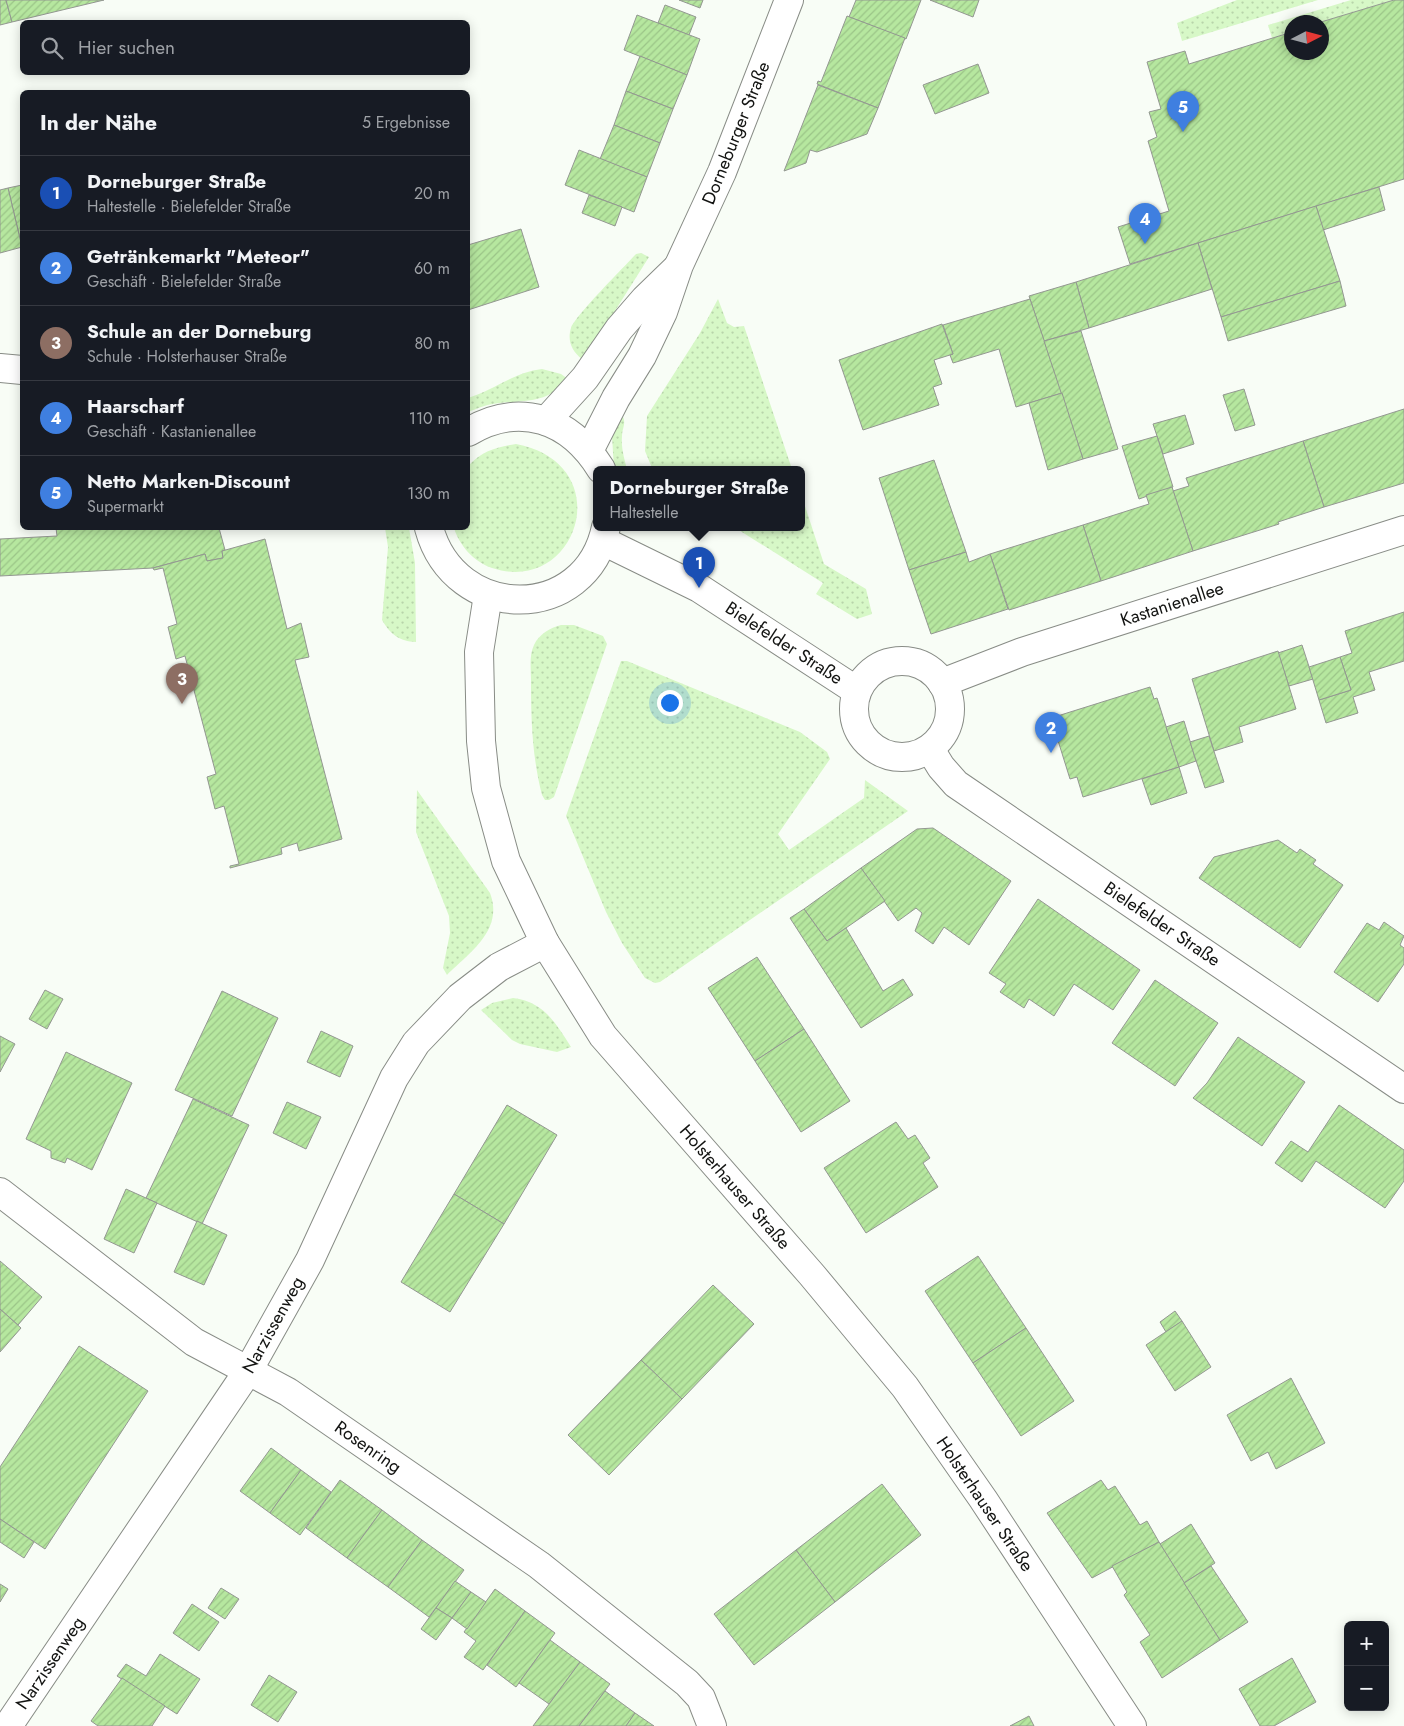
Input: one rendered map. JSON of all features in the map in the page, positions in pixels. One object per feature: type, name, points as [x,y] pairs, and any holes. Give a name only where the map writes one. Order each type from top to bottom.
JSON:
[{"type":"street","name":"Dorneburger Straße","points":[[595,460],[616,398],[642,356],[663,312],[680,265],[722,172],[790,0]]},
{"type":"street","name":"Dorneburger Straße","points":[[546,421],[585,378],[619,329],[645,299],[680,265]]},
{"type":"street","points":[[0,368],[20,370]]},
{"type":"street","points":[[470,431],[480,424],[502,418],[524,416],[546,421],[569,432],[595,460]]},
{"type":"street","points":[[430,530],[433,544],[446,566],[465,584],[488,595],[510,600],[532,599],[553,593],[572,582],[585,570],[605,534]]},
{"type":"street","name":"Kastanienallee","points":[[942,683],[1022,652],[1404,530]]},
{"type":"street","name":"Bielefelder Straße","points":[[605,534],[699,588],[857,691]]},
{"type":"street","name":"Holsterhauser Straße","points":[[488,595],[479,652],[481,741],[486,788],[506,861],[545,943],[603,1036],[812,1275],[904,1387],[1001,1525],[1132,1726]]},
{"type":"street","points":[[914,662],[926,668],[942,683],[950,700],[950,714],[947,728],[930,749],[917,755],[890,756],[867,743],[859,731],[855,718],[854,704],[857,691],[864,679],[874,670],[886,663],[914,662]]},
{"type":"street","name":"Bielefelder Straße","points":[[930,749],[941,767],[956,784],[1404,1089]]},
{"type":"street","name":"Narzissenweg","points":[[8,1726],[248,1372],[310,1260],[394,1078],[416,1043],[460,997],[499,967],[545,943]]},
{"type":"street","name":"Rosenring","points":[[0,1192],[194,1342],[288,1392],[539,1565],[686,1683],[701,1698],[712,1726]]},
{"type":"green space","points":[[1237,0],[1318,0],[1182,41],[1177,23]]},
{"type":"green space","points":[[1351,0],[1394,0],[1329,20],[1329,15],[1301,15]]},
{"type":"green space","points":[[1284,20],[1284,34],[1272,38],[1268,25]]},
{"type":"green space","points":[[641,253],[649,257],[582,359],[571,345],[571,328],[574,322],[600,291],[636,254]]},
{"type":"green space","points":[[718,299],[727,323],[734,327],[744,326],[791,466],[651,466],[645,451],[647,416],[700,333]]},
{"type":"green space","points":[[542,369],[561,374],[568,379],[551,394],[534,400],[490,405],[470,411],[470,397],[532,371]]},
{"type":"green space","points":[[622,415],[624,423],[622,444],[626,466],[614,466],[612,436]]},
{"type":"green space","points":[[516,444],[548,456],[568,476],[577,499],[575,524],[565,546],[547,563],[522,572],[492,568],[479,562],[463,547],[455,530],[470,530],[470,464],[490,450]]},
{"type":"green space","points":[[805,506],[824,564],[866,589],[872,614],[857,619],[816,594],[823,583],[740,531],[805,531]]},
{"type":"green space","points":[[385,530],[409,530],[415,563],[416,642],[400,639],[389,630],[382,620],[388,547]]},
{"type":"green space","points":[[561,625],[574,625],[603,636],[607,644],[554,797],[545,800],[542,795],[534,752],[531,709],[531,658],[532,649],[536,641],[549,630]]},
{"type":"green space","points":[[621,661],[627,661],[800,732],[827,752],[830,759],[778,834],[789,850],[864,798],[865,780],[908,811],[660,982],[655,983],[645,978],[622,943],[606,912],[566,816]]},
{"type":"green space","points":[[417,790],[490,893],[493,906],[489,929],[474,949],[447,975],[443,968],[450,933],[449,916],[416,832]]},
{"type":"green space","points":[[513,998],[524,1000],[541,1009],[560,1029],[571,1047],[557,1052],[520,1044],[512,1040],[481,1010],[492,1003]]},
{"type":"building","points":[[0,0],[6,0],[12,22],[0,25]]},
{"type":"building","points":[[6,0],[104,0],[20,20],[12,22]]},
{"type":"building","points":[[679,0],[703,0],[700,8]]},
{"type":"building","points":[[856,0],[921,0],[906,39],[849,17]]},
{"type":"building","points":[[930,0],[979,0],[973,17]]},
{"type":"building","points":[[1394,0],[1404,0],[1404,179],[1130,264],[1118,227],[1169,211],[1148,141],[1157,137],[1149,112],[1161,109],[1147,62],[1185,51],[1189,64],[1284,34],[1284,60],[1329,60],[1329,20]]},
{"type":"building","points":[[665,5],[696,17],[689,35],[658,23]]},
{"type":"building","points":[[637,15],[700,39],[687,75],[624,50]]},
{"type":"building","points":[[847,16],[905,38],[878,108],[817,84],[818,81],[821,82]]},
{"type":"building","points":[[640,56],[687,75],[673,109],[626,91]]},
{"type":"building","points":[[978,64],[989,93],[935,114],[923,85]]},
{"type":"building","points":[[818,85],[878,108],[867,134],[817,152],[810,150],[806,163],[784,171]]},
{"type":"building","points":[[626,91],[673,109],[660,143],[614,125]]},
{"type":"building","points":[[614,125],[660,143],[647,177],[600,159]]},
{"type":"building","points":[[579,150],[647,177],[634,212],[565,185]]},
{"type":"building","points":[[20,185],[20,239],[8,188]]},
{"type":"building","points":[[1379,187],[1385,210],[1323,230],[1316,206]]},
{"type":"building","points":[[8,188],[20,239],[20,248],[0,253],[0,190]]},
{"type":"building","points":[[589,195],[622,207],[615,226],[582,213]]},
{"type":"building","points":[[1316,206],[1340,281],[1221,317],[1198,243]]},
{"type":"building","points":[[521,229],[539,287],[470,309],[470,244]]},
{"type":"building","points":[[1198,243],[1212,289],[1089,328],[1076,282]]},
{"type":"building","points":[[1340,281],[1346,306],[1228,341],[1221,317]]},
{"type":"building","points":[[1076,282],[1089,328],[1044,341],[1029,296]]},
{"type":"building","points":[[1030,299],[1062,393],[1016,407],[999,349],[953,363],[950,355],[953,354],[943,325]]},
{"type":"building","points":[[942,324],[953,354],[934,360],[942,384],[933,387],[939,405],[863,430],[839,360]]},
{"type":"building","points":[[1081,331],[1118,449],[1083,459],[1044,341]]},
{"type":"building","points":[[1244,389],[1255,425],[1235,431],[1223,395]]},
{"type":"building","points":[[1062,393],[1083,459],[1048,470],[1029,403]]},
{"type":"building","points":[[1404,409],[1404,483],[1324,507],[1303,441]]},
{"type":"building","points":[[1185,415],[1194,444],[1163,454],[1153,424]]},
{"type":"building","points":[[1157,436],[1173,487],[1139,499],[1122,446]]},
{"type":"building","points":[[1303,441],[1324,507],[1278,522],[1279,524],[1193,551],[1173,491],[1189,486],[1186,478]]},
{"type":"building","points":[[934,460],[966,552],[909,570],[879,478]]},
{"type":"building","points":[[1172,487],[1193,551],[1101,581],[1083,525],[1149,504],[1146,495]]},
{"type":"building","points":[[1083,525],[1101,581],[1009,610],[990,554]]},
{"type":"building","points":[[56,530],[220,530],[225,550],[222,551],[223,558],[207,561],[205,554],[153,568],[0,576],[0,539],[57,536]]},
{"type":"building","points":[[265,539],[287,629],[301,623],[309,657],[295,660],[342,839],[299,851],[297,843],[281,848],[282,854],[230,868],[230,866],[239,864],[224,806],[215,809],[207,777],[216,774],[185,656],[176,659],[168,627],[177,624],[163,568],[154,570],[153,568],[205,554],[207,561],[223,558],[222,551]]},
{"type":"building","points":[[966,552],[969,562],[990,554],[1008,609],[931,634],[909,570]]},
{"type":"building","points":[[1404,612],[1404,661],[1369,672],[1375,690],[1353,697],[1358,713],[1326,723],[1319,700],[1351,690],[1340,657],[1352,653],[1345,631]]},
{"type":"building","points":[[1302,645],[1313,679],[1289,686],[1278,653]]},
{"type":"building","points":[[1278,651],[1296,709],[1239,727],[1243,742],[1214,751],[1192,679]]},
{"type":"building","points":[[1340,657],[1351,690],[1319,700],[1309,667]]},
{"type":"building","points":[[1150,687],[1154,699],[1157,698],[1179,767],[1083,797],[1077,777],[1070,779],[1051,718]]},
{"type":"building","points":[[1184,721],[1196,761],[1179,767],[1166,727]]},
{"type":"building","points":[[1209,736],[1224,782],[1205,788],[1190,742]]},
{"type":"building","points":[[1179,767],[1187,793],[1151,805],[1142,779]]},
{"type":"building","points":[[933,828],[1011,881],[969,945],[944,927],[933,944],[915,931],[922,913],[916,908],[898,921],[861,868],[917,829]]},
{"type":"building","points":[[1278,840],[1297,853],[1300,849],[1316,860],[1313,864],[1343,885],[1300,948],[1199,878],[1214,857]]},
{"type":"building","points":[[861,868],[885,901],[827,941],[804,909]]},
{"type":"building","points":[[1038,899],[1140,970],[1113,1010],[1074,984],[1054,1016],[1029,999],[1024,1008],[1000,992],[1006,984],[989,973]]},
{"type":"building","points":[[804,909],[827,941],[846,928],[883,991],[903,979],[913,995],[861,1028],[790,918]]},
{"type":"building","points":[[1384,922],[1404,936],[1400,945],[1404,948],[1404,964],[1378,1002],[1334,972],[1367,923],[1379,930]]},
{"type":"building","points":[[757,957],[804,1029],[755,1061],[708,988]]},
{"type":"building","points":[[1155,980],[1218,1023],[1175,1086],[1112,1043]]},
{"type":"building","points":[[45,990],[63,999],[47,1029],[29,1019]]},
{"type":"building","points":[[222,991],[278,1018],[232,1116],[175,1090]]},
{"type":"building","points":[[804,1029],[850,1101],[801,1132],[755,1061]]},
{"type":"building","points":[[321,1031],[353,1046],[340,1077],[307,1062]]},
{"type":"building","points":[[0,1036],[15,1044],[0,1072]]},
{"type":"building","points":[[1238,1037],[1305,1082],[1262,1146],[1193,1098],[1207,1083]]},
{"type":"building","points":[[66,1052],[132,1083],[92,1170],[67,1158],[65,1163],[51,1158],[51,1151],[26,1139]]},
{"type":"building","points":[[193,1099],[249,1125],[202,1224],[146,1198]]},
{"type":"building","points":[[287,1102],[321,1117],[306,1149],[273,1133]]},
{"type":"building","points":[[507,1105],[557,1135],[504,1224],[454,1194]]},
{"type":"building","points":[[1339,1105],[1404,1150],[1404,1181],[1385,1208],[1316,1161],[1302,1182],[1275,1163],[1291,1141],[1308,1152]]},
{"type":"building","points":[[896,1122],[908,1139],[915,1135],[930,1158],[923,1163],[938,1187],[866,1233],[824,1168]]},
{"type":"building","points":[[126,1189],[157,1203],[134,1253],[104,1239]]},
{"type":"building","points":[[454,1194],[504,1224],[450,1312],[401,1282]]},
{"type":"building","points":[[197,1221],[227,1235],[204,1285],[174,1272]]},
{"type":"building","points":[[978,1256],[1026,1328],[973,1363],[925,1291]]},
{"type":"building","points":[[0,1261],[42,1297],[18,1325],[0,1309]]},
{"type":"building","points":[[713,1285],[754,1324],[682,1399],[641,1360]]},
{"type":"building","points":[[0,1309],[21,1328],[0,1352]]},
{"type":"building","points":[[1175,1311],[1182,1321],[1166,1332],[1160,1322]]},
{"type":"building","points":[[1182,1321],[1211,1367],[1175,1391],[1146,1345]]},
{"type":"building","points":[[1026,1328],[1074,1401],[1021,1436],[973,1363]]},
{"type":"building","points":[[79,1346],[148,1391],[45,1549],[0,1519],[0,1467]]},
{"type":"building","points":[[641,1360],[682,1399],[609,1475],[568,1435]]},
{"type":"building","points":[[1291,1378],[1325,1443],[1276,1469],[1268,1452],[1251,1461],[1227,1415]]},
{"type":"building","points":[[271,1448],[301,1470],[270,1513],[240,1491]]},
{"type":"building","points":[[301,1470],[331,1492],[300,1535],[270,1513]]},
{"type":"building","points":[[340,1480],[382,1510],[347,1558],[306,1528]]},
{"type":"building","points":[[1101,1480],[1108,1490],[1115,1486],[1140,1525],[1147,1521],[1159,1542],[1092,1578],[1047,1513]]},
{"type":"building","points":[[882,1484],[921,1535],[835,1602],[796,1550]]},
{"type":"building","points":[[382,1510],[422,1540],[388,1587],[347,1558]]},
{"type":"building","points":[[0,1519],[34,1542],[24,1558],[0,1542]]},
{"type":"building","points":[[1191,1524],[1215,1563],[1184,1583],[1160,1544]]},
{"type":"building","points":[[422,1540],[464,1570],[429,1617],[388,1587]]},
{"type":"building","points":[[1159,1542],[1220,1640],[1162,1678],[1140,1642],[1150,1635],[1124,1595],[1127,1592],[1112,1566]]},
{"type":"building","points":[[796,1550],[835,1602],[754,1665],[714,1614]]},
{"type":"building","points":[[1211,1566],[1248,1622],[1220,1640],[1184,1583]]},
{"type":"building","points":[[455,1581],[471,1592],[452,1618],[436,1608]]},
{"type":"building","points":[[0,1584],[8,1589],[0,1602]]},
{"type":"building","points":[[221,1588],[239,1599],[225,1619],[208,1608]]},
{"type":"building","points":[[495,1589],[525,1611],[483,1670],[464,1657],[476,1641],[464,1632]]},
{"type":"building","points":[[471,1592],[486,1602],[467,1629],[452,1618]]},
{"type":"building","points":[[192,1604],[219,1622],[199,1651],[173,1633]]},
{"type":"building","points":[[436,1608],[452,1618],[436,1640],[421,1629]]},
{"type":"building","points":[[525,1611],[555,1633],[516,1687],[487,1665]]},
{"type":"building","points":[[550,1640],[580,1662],[549,1704],[519,1683]]},
{"type":"building","points":[[160,1654],[200,1679],[177,1714],[117,1676],[126,1664],[146,1676]]},
{"type":"building","points":[[1292,1658],[1316,1702],[1274,1726],[1260,1726],[1239,1689]]},
{"type":"building","points":[[580,1662],[610,1684],[579,1726],[533,1726]]},
{"type":"building","points":[[269,1675],[297,1692],[278,1722],[251,1705]]},
{"type":"building","points":[[122,1678],[165,1706],[152,1726],[98,1726],[91,1721]]},
{"type":"building","points":[[605,1691],[635,1713],[626,1726],[579,1726]]},
{"type":"building","points":[[635,1713],[654,1726],[626,1726]]},
{"type":"building","points":[[1029,1716],[1034,1726],[1010,1726]]},
{"type":"place","name":"Netto Marken-Discount","points":[[1183,132]]},
{"type":"place","name":"Haarscharf","points":[[1145,244]]},
{"type":"place","name":"Dorneburger Straße","points":[[699,588]]},
{"type":"place","name":"Schule an der Dorneburg","points":[[182,704]]},
{"type":"place","name":"Getränkemarkt \"Meteor\"","points":[[1051,753]]}]
